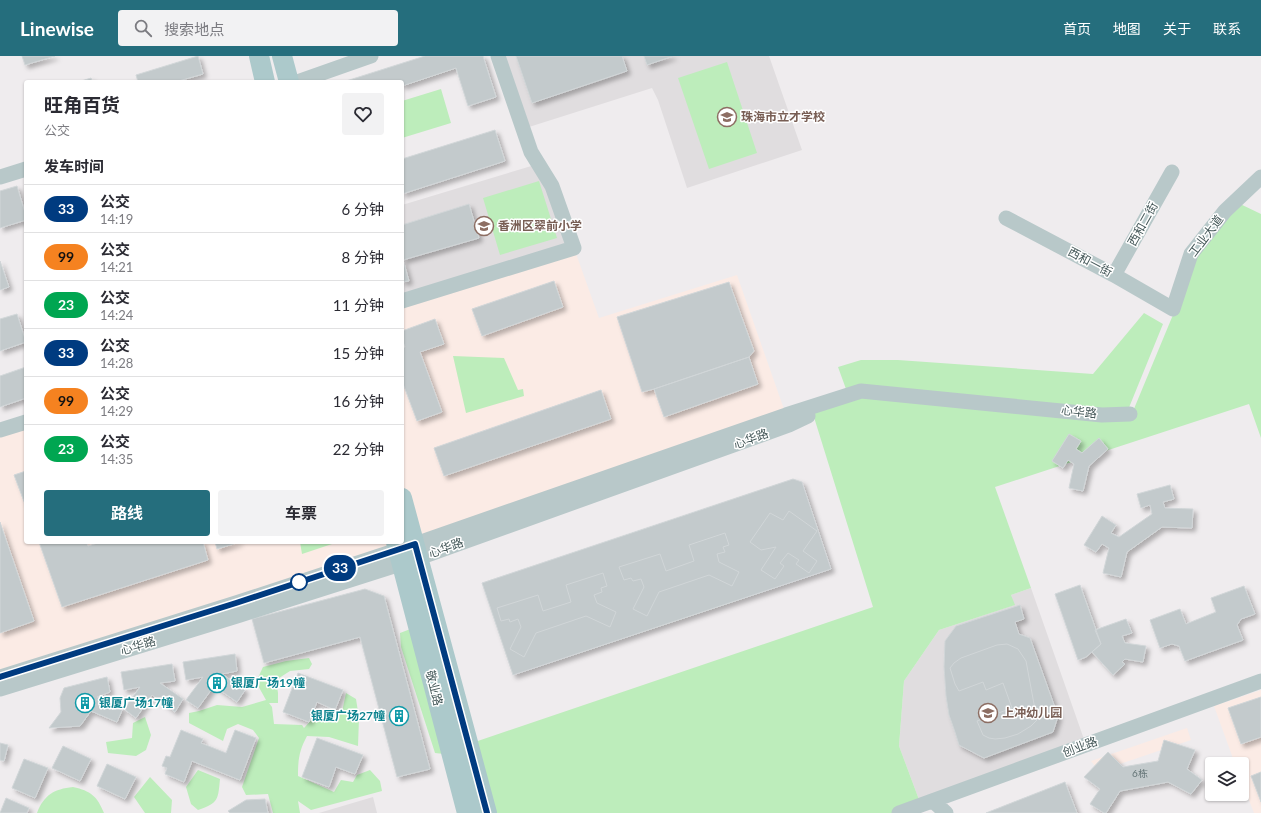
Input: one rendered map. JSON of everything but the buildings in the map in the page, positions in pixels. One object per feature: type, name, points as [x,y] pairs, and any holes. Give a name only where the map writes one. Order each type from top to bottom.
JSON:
[{"type":"main road","points":[[259,56],[265,80]]},
{"type":"main road","points":[[282,56],[288,80]]},
{"type":"main road","name":"敬业路","points":[[404,524],[406,551],[466,813]]},
{"type":"main road","name":"敬业路","points":[[406,551],[487,813]]},
{"type":"street","points":[[303,80],[371,56]]},
{"type":"street","points":[[404,300],[574,248],[552,186],[531,152],[498,56]]},
{"type":"street","points":[[0,177],[24,170]]},
{"type":"street","name":"西和二街","points":[[1114,275],[1172,172]]},
{"type":"street","name":"工业大道","points":[[1173,309],[1191,254],[1225,211],[1261,177]]},
{"type":"street","name":"西和一街","points":[[1006,218],[1114,275],[1173,309]]},
{"type":"street","name":"心华路","points":[[0,689],[406,551],[786,415],[861,391],[1102,414],[1130,414]]},
{"type":"street","points":[[0,430],[24,423]]},
{"type":"street","name":"心华路","points":[[0,677],[238,609]]},
{"type":"street","name":"创业路","points":[[900,813],[1261,681]]},
{"type":"street","points":[[933,801],[946,813]]},
{"type":"shaded area","name":"珠海市立才学校","points":[[498,56],[769,56],[802,150],[687,188],[658,100],[652,88],[529,127]]},
{"type":"shaded area","name":"香洲区翠前小学","points":[[538,164],[574,248],[404,300],[404,204]]},
{"type":"shaded area","points":[[574,248],[599,318],[737,275],[786,415],[415,543],[404,502],[404,300]]},
{"type":"shaded area","points":[[24,424],[24,544],[396,544],[397,549],[0,677],[0,431]]},
{"type":"shaded area","name":"上冲幼儿园","points":[[1031,588],[1086,745],[921,805],[899,746],[904,681],[939,630],[1014,605],[1011,595]]},
{"type":"shaded area","points":[[1261,690],[1261,813],[1254,813],[1249,800],[1249,757],[1232,757],[1214,706]]},
{"type":"shaded area","points":[[1187,728],[1191,740],[1099,771],[1091,761]]},
{"type":"shaded area","points":[[373,797],[377,813],[319,813]]},
{"type":"green space","points":[[727,62],[757,153],[709,169],[678,78]]},
{"type":"green space","points":[[441,89],[451,123],[404,137],[404,100]]},
{"type":"green space","points":[[539,181],[557,238],[500,255],[483,198]]},
{"type":"green space","points":[[1236,202],[1261,214],[1261,438],[1249,404],[995,487],[1031,588],[1011,595],[1015,605],[939,630],[904,681],[899,746],[921,805],[899,813],[487,813],[469,744],[873,607],[813,414],[861,391],[1131,416],[1175,310],[1194,256]]},
{"type":"green space","points":[[1144,313],[1163,324],[1128,410],[846,389],[838,367],[861,360],[898,360],[1093,374]]},
{"type":"green space","points":[[453,356],[504,358],[518,390],[523,389],[524,396],[466,413]]},
{"type":"green space","points":[[300,544],[332,544],[302,554]]},
{"type":"green space","points":[[413,628],[444,754],[435,753],[401,647],[400,633]]},
{"type":"green space","points":[[309,658],[312,664],[309,669],[290,671],[276,680],[278,703],[269,703],[272,707],[274,724],[302,725],[304,728],[317,714],[325,710],[334,713],[342,712],[346,693],[356,699],[359,718],[358,746],[329,737],[307,736],[302,746],[298,765],[298,776],[334,792],[341,780],[353,782],[357,775],[370,770],[380,781],[382,791],[311,810],[298,801],[300,813],[273,813],[268,794],[246,795],[242,787],[259,738],[253,730],[238,724],[227,729],[223,741],[189,723],[189,713],[217,705],[242,707],[266,700],[256,682],[263,667],[286,661]]},
{"type":"green space","points":[[145,717],[151,735],[146,750],[136,756],[108,753],[106,742],[132,738],[133,723]]},
{"type":"green space","points":[[198,770],[220,779],[218,796],[214,802],[198,810],[191,804],[186,787]]},
{"type":"green space","points":[[150,777],[172,800],[171,813],[145,813],[134,797]]},
{"type":"green space","points":[[73,787],[84,790],[93,795],[99,802],[104,813],[37,813],[46,797],[50,794],[60,789]]},
{"type":"bus line","name":"33","points":[[0,677],[236,603],[415,544],[487,813]]},
{"type":"place","name":"珠海市立才学校","points":[[727,117]]},
{"type":"place","name":"香洲区翠前小学","points":[[484,226]]},
{"type":"place","name":"银厦广场19幢","points":[[217,683]]},
{"type":"place","name":"银厦广场17幢","points":[[85,703]]},
{"type":"place","name":"上冲幼儿园","points":[[988,713]]},
{"type":"place","name":"银厦广场27幢","points":[[399,716]]}]
